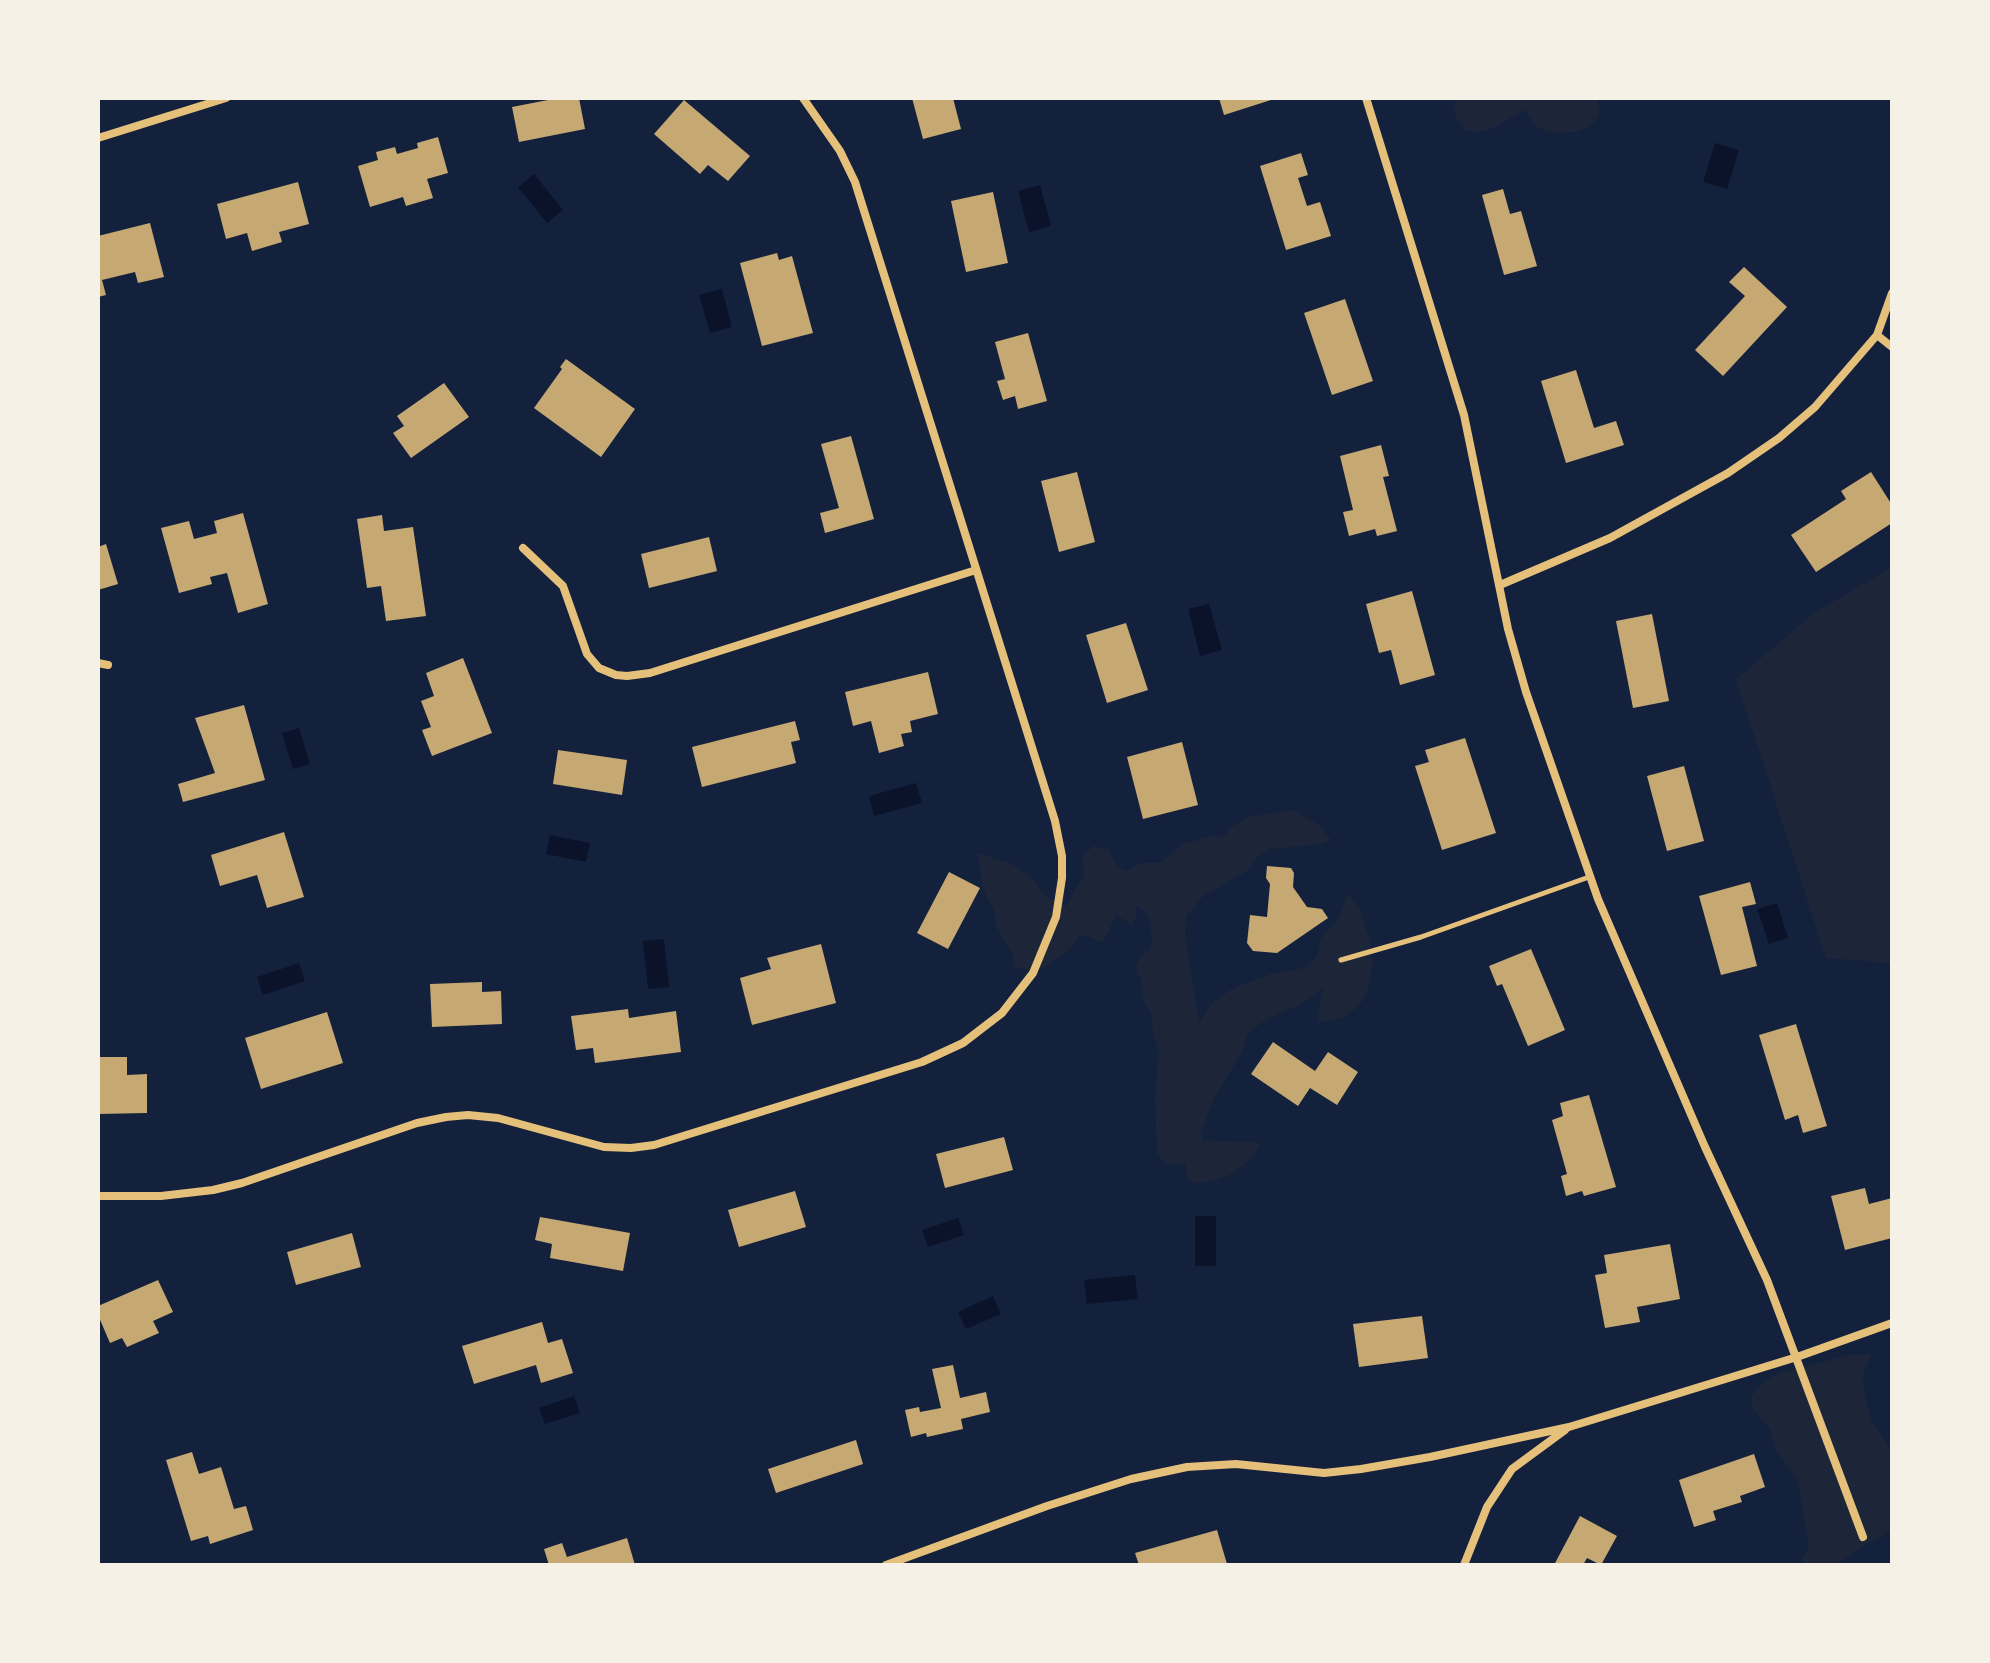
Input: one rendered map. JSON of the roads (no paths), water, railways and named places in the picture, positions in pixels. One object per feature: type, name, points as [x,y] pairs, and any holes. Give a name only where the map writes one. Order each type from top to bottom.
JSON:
[{"type":"street","points":[[98,138],[226,98]]},
{"type":"street","points":[[98,1196],[161,1196],[213,1190],[417,1123],[446,1117],[468,1115],[498,1118],[604,1147],[654,1145],[922,1062],[963,1043],[1002,1013],[1033,973],[1056,917],[1062,878],[1062,856],[1055,821],[855,182],[840,151],[803,98]]},
{"type":"street","points":[[1366,98],[1464,415],[1508,629],[1526,692],[1590,877],[1699,1132],[1767,1280],[1863,1537]]},
{"type":"street","points":[[1500,585],[1610,538],[1728,473],[1779,438],[1815,407],[1877,335],[1892,293]]},
{"type":"street","points":[[1877,335],[1892,347]]},
{"type":"street","points":[[523,548],[563,586],[587,654],[599,668],[627,676],[650,673],[976,570]]},
{"type":"street","points":[[886,1565],[1131,1479],[1173,1470],[1236,1464],[1324,1473],[1361,1469],[1569,1427],[1797,1357],[1892,1323]]},
{"type":"street","points":[[1464,1565],[1487,1507],[1512,1469],[1569,1427]]},
{"type":"lane","points":[[1341,960],[1421,937],[1590,877]]}]
